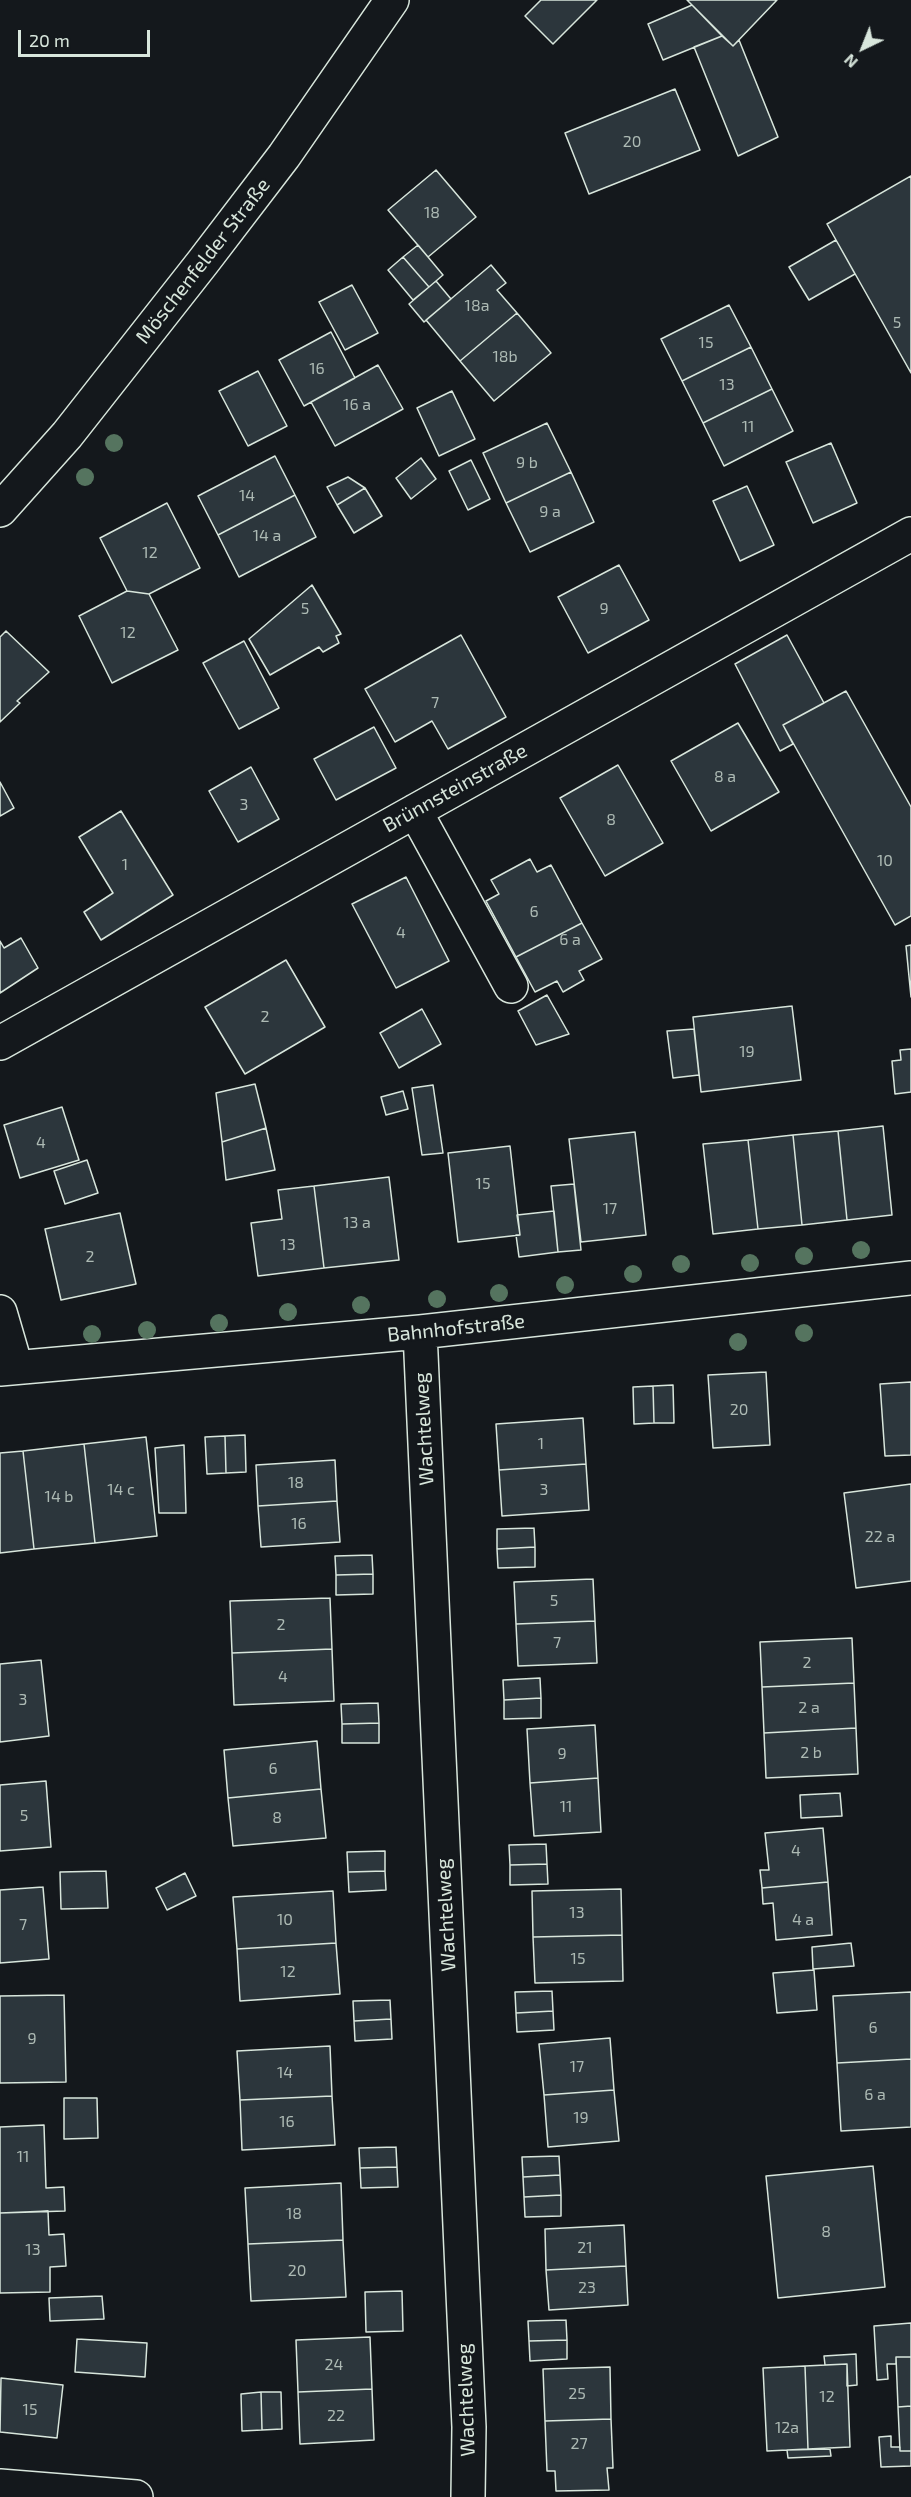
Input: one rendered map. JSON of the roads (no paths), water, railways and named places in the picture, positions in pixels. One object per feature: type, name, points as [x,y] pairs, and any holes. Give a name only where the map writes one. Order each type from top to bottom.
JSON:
[{"type":"street","name":"Möschenfelder Straße","points":[[0,510],[67,435],[210,253],[284,156],[392,0]]},
{"type":"street","name":"Brünnsteinstraße","points":[[0,1043],[911,534]]},
{"type":"street","points":[[415,811],[511,986]]},
{"type":"street","name":"Bahnhofstraße","points":[[8,1368],[420,1332],[911,1278]]},
{"type":"street","points":[[0,1312],[8,1368]]},
{"type":"street","name":"Wachtelweg","points":[[420,1332],[469,2427],[468,2497]]},
{"type":"street","points":[[0,2486],[136,2497]]}]
